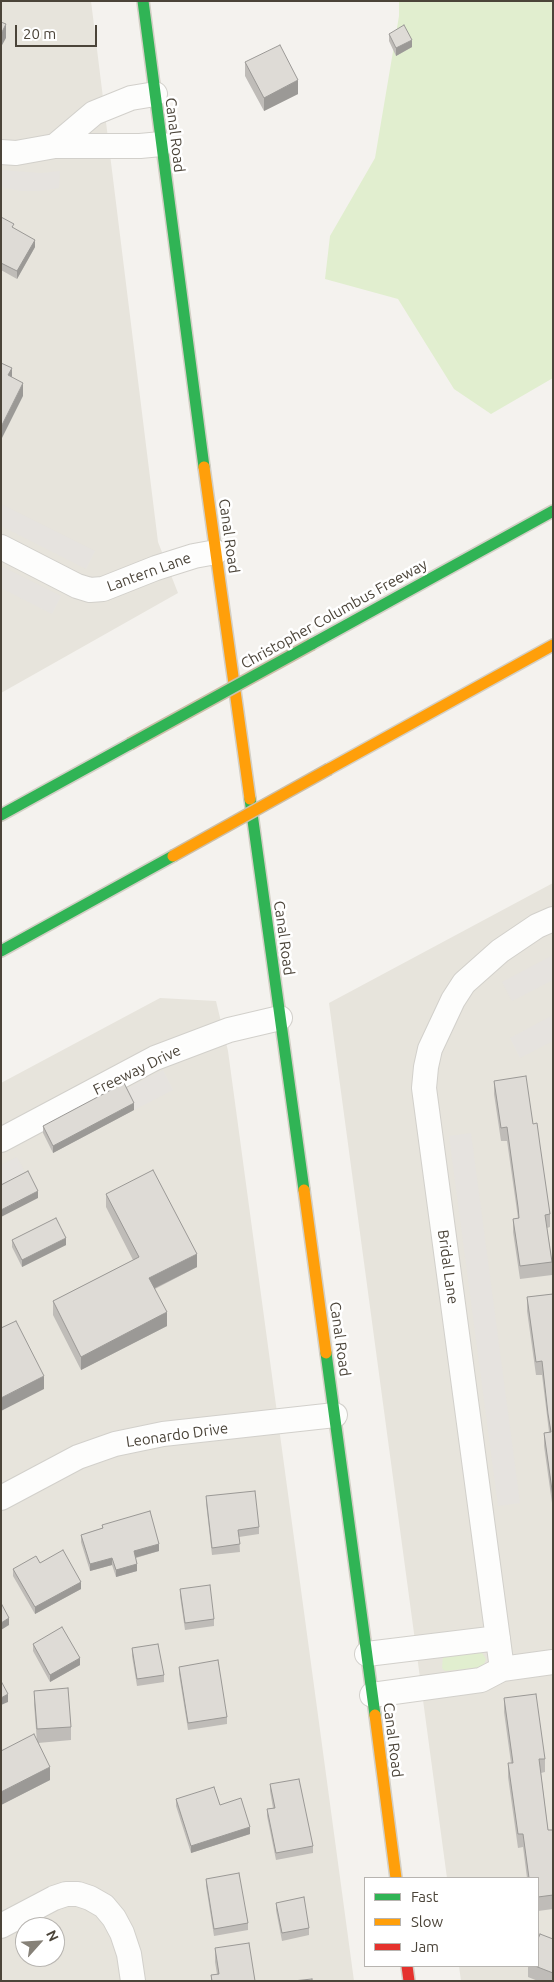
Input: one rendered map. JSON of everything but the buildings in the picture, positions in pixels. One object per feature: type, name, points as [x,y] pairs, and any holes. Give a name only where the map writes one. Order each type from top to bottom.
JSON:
[{"type":"main road","name":"Canal Road","points":[[143,1],[190,369],[335,1415],[396,1877]]},
{"type":"main road","name":"Christopher Columbus Freeway","points":[[1,815],[553,511]]},
{"type":"main road","points":[[1,951],[553,645]]},
{"type":"main road","points":[[407,1967],[409,1981]]},
{"type":"street","points":[[55,146],[94,113],[131,98],[155,94]]},
{"type":"street","points":[[1,152],[16,153],[55,146],[140,146],[161,144]]},
{"type":"street","name":"Lantern Lane","points":[[1,547],[77,586],[90,590],[103,590],[156,568],[194,556],[216,552]]},
{"type":"street","name":"Bridal Lane","points":[[502,1669],[424,1088],[430,1049],[449,1007],[464,982],[500,951],[537,926],[553,919]]},
{"type":"street","name":"Freeway Drive","points":[[1,1140],[156,1058],[229,1030],[280,1018]]},
{"type":"street","name":"Leonardo Drive","points":[[1,1498],[78,1457],[115,1444],[163,1434],[335,1415]]},
{"type":"street","points":[[367,1654],[498,1638]]},
{"type":"street","points":[[372,1695],[481,1680],[502,1669],[553,1662]]},
{"type":"street","points":[[1,1926],[54,1898],[66,1894],[78,1894],[90,1898],[104,1906],[114,1918],[122,1933],[129,1954],[133,1981]]},
{"type":"shaded area","points":[[1,1],[91,1],[158,542],[178,593],[1,693]]},
{"type":"shaded area","points":[[1,170],[41,173],[60,171],[59,188],[21,191],[1,187]]},
{"type":"shaded area","points":[[1,504],[95,551],[86,569],[1,526]]},
{"type":"shaded area","points":[[1,566],[61,596],[52,614],[1,588]]},
{"type":"shaded area","points":[[553,883],[553,1981],[461,1981],[459,1967],[539,1967],[539,1877],[447,1877],[329,1003]]},
{"type":"shaded area","points":[[553,955],[553,980],[512,1001],[502,982]]},
{"type":"shaded area","points":[[160,998],[216,1001],[228,1051],[354,1981],[1,1981],[1,1083]]},
{"type":"shaded area","points":[[553,1015],[553,1041],[520,1058],[510,1038]]},
{"type":"shaded area","points":[[163,1070],[173,1090],[134,1110],[124,1090]]},
{"type":"shaded area","points":[[471,1133],[520,1503],[498,1506],[449,1136]]},
{"type":"shaded area","points":[[17,1157],[28,1178],[1,1192],[1,1165]]},
{"type":"green space","points":[[399,1],[553,1],[553,378],[491,414],[454,389],[398,299],[325,279],[330,236],[375,158],[399,16]]},
{"type":"green space","points":[[481,1651],[486,1659],[483,1667],[445,1671],[442,1668],[443,1656]]},
{"type":"traffic: fast","points":[[143,1],[204,467]]},
{"type":"traffic: fast","points":[[312,644],[553,511]]},
{"type":"traffic: fast","points":[[130,744],[312,644]]},
{"type":"traffic: fast","points":[[1,815],[130,744]]},
{"type":"traffic: fast","points":[[250,799],[304,1190]]},
{"type":"traffic: fast","points":[[1,951],[173,856]]},
{"type":"traffic: fast","points":[[326,1353],[375,1715]]},
{"type":"traffic: slow","points":[[204,467],[250,799]]},
{"type":"traffic: slow","points":[[329,769],[553,645]]},
{"type":"traffic: slow","points":[[173,856],[329,769]]},
{"type":"traffic: slow","points":[[304,1190],[326,1353]]},
{"type":"traffic: slow","points":[[375,1715],[396,1877]]},
{"type":"traffic: jam","points":[[407,1967],[409,1981]]}]
